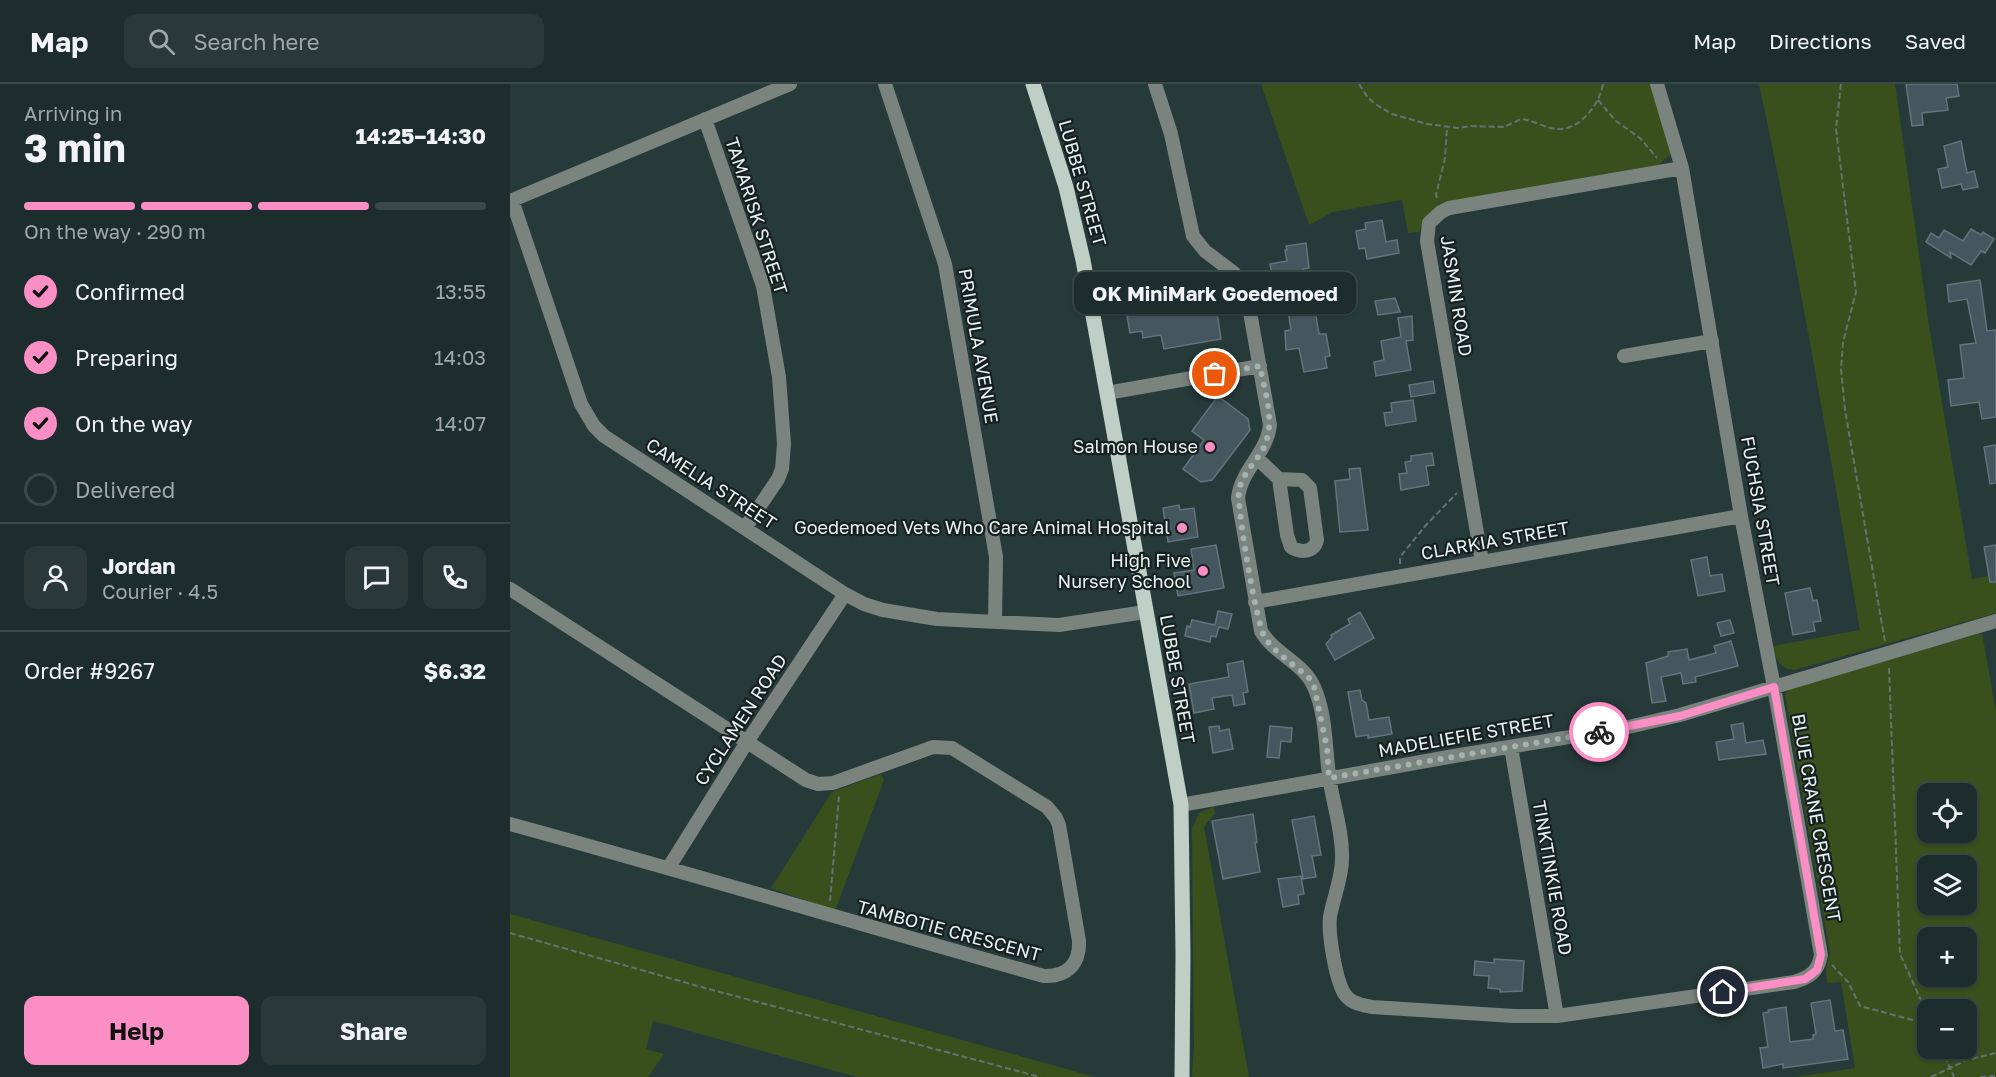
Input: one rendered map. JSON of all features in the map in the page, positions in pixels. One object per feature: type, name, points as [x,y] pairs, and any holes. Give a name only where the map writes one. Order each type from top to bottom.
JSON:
[{"type":"main road","name":"LUBBE STREET","points":[[1033,84],[1077,233],[1181,806],[1184,955],[1182,1077]]},
{"type":"street","points":[[511,201],[790,84]]},
{"type":"street","name":"PRIMULA AVENUE","points":[[885,84],[945,264],[996,556],[995,622]]},
{"type":"street","points":[[1155,84],[1171,134],[1193,236],[1205,251],[1234,273],[1248,301],[1270,425],[1267,441],[1243,479],[1238,498],[1258,622],[1265,639],[1309,678],[1314,686],[1327,748],[1329,778],[1342,859],[1330,928],[1341,990],[1347,998],[1372,1007],[1514,1016],[1557,1016],[1794,982],[1812,975],[1820,963],[1821,955]]},
{"type":"street","name":"FUCHSIA STREET","points":[[1657,84],[1712,341],[1741,516],[1774,687]]},
{"type":"street","name":"TAMARISK STREET","points":[[705,119],[763,286],[779,377],[784,444],[782,469],[778,479],[745,528]]},
{"type":"street","name":"JASMIN ROAD","points":[[1482,562],[1427,241],[1429,223],[1449,208],[1675,169]]},
{"type":"street","name":"CAMELIA STREET","points":[[511,201],[581,404],[594,426],[604,436],[844,594],[883,610],[937,619],[1059,625],[1145,612]]},
{"type":"street","points":[[1624,356],[1712,341]]},
{"type":"street","points":[[1107,393],[1260,366]]},
{"type":"street","points":[[1257,458],[1279,479],[1288,543],[1293,549],[1310,550],[1317,540],[1310,488],[1302,480],[1279,479]]},
{"type":"street","name":"CLARKIA STREET","points":[[1255,602],[1741,516]]},
{"type":"street","name":"TAMBOTIE CRESCENT","points":[[510,589],[806,780],[825,784],[840,781],[933,747],[943,746],[952,748],[1047,807],[1059,825],[1079,949],[1072,968],[1054,976],[1044,976],[829,916],[669,867],[510,824]]},
{"type":"street","name":"CYCLAMEN ROAD","points":[[669,867],[844,594]]},
{"type":"street","name":"MADELIEFIE STREET","points":[[1181,806],[1646,723],[1739,699],[1996,621]]},
{"type":"street","name":"BLUE CRANE CRESCENT","points":[[1774,687],[1821,955]]},
{"type":"street","name":"TINKTINKIE ROAD","points":[[1511,747],[1557,1016]]},
{"type":"path","points":[[1359,84],[1368,98],[1392,114],[1427,124],[1448,128],[1504,127],[1521,119],[1564,129],[1584,119],[1598,100],[1603,84]]},
{"type":"path","points":[[1841,84],[1836,129],[1856,292],[1843,342],[1841,369],[1845,410],[1880,619],[1888,653],[1900,954],[1920,999]]},
{"type":"path","points":[[1598,100],[1616,121],[1640,138],[1675,169]]},
{"type":"path","points":[[1441,212],[1436,195],[1445,158],[1448,128]]},
{"type":"path","points":[[1401,576],[1400,557],[1426,525],[1468,482]]},
{"type":"path","points":[[829,916],[840,781]]},
{"type":"path","points":[[510,933],[705,988],[1040,1077]]},
{"type":"path","points":[[1821,955],[1848,982],[1860,1006],[1917,1021]]},
{"type":"path","points":[[1932,1077],[1967,1060],[1996,1053]]},
{"type":"path","points":[[1945,1059],[1954,1077]]},
{"type":"path","points":[[1980,1077],[1996,1076]]},
{"type":"green space","points":[[1261,84],[1650,84],[1671,146],[1670,155],[1658,165],[1448,202],[1430,214],[1419,232],[1408,233],[1402,200],[1333,212],[1309,225]]},
{"type":"green space","points":[[1759,84],[1895,84],[1929,326],[1972,579],[1996,575],[1996,613],[1795,670],[1785,668],[1779,662],[1773,646],[1860,630],[1800,288]]},
{"type":"green space","points":[[1982,633],[1996,712],[1996,1077],[1796,1077],[1855,1068],[1841,982],[1827,983],[1826,970],[1830,953],[1785,694],[1789,689]]},
{"type":"green space","points":[[881,774],[884,780],[835,911],[771,888],[832,792]]},
{"type":"green space","points":[[1213,807],[1215,813],[1204,827],[1249,1077],[1192,1077],[1194,1047],[1192,829],[1199,813]]},
{"type":"green space","points":[[510,914],[1095,1077],[857,1077],[653,1021],[646,1049],[664,1054],[648,1077],[510,1077]]},
{"type":"building","points":[[1906,84],[1957,84],[1959,96],[1946,98],[1948,110],[1922,113],[1923,125],[1912,126]]},
{"type":"building","points":[[1961,141],[1967,173],[1974,171],[1978,187],[1963,190],[1961,184],[1942,188],[1938,169],[1948,167],[1944,146]]},
{"type":"building","points":[[1382,220],[1386,242],[1397,240],[1399,253],[1367,259],[1365,248],[1359,249],[1356,231],[1366,229],[1365,223]]},
{"type":"building","points":[[1971,229],[1981,235],[1983,232],[1994,239],[1985,253],[1981,251],[1971,265],[1950,252],[1951,258],[1926,242],[1931,233],[1939,238],[1944,230],[1963,241]]},
{"type":"building","points":[[1306,243],[1309,268],[1303,269],[1308,300],[1313,299],[1319,334],[1326,334],[1330,356],[1325,357],[1327,368],[1304,372],[1299,348],[1286,350],[1285,331],[1291,330],[1287,305],[1267,308],[1263,284],[1273,282],[1270,264],[1287,261],[1286,246]]},
{"type":"building","points":[[1980,280],[1987,331],[1996,330],[1996,417],[1982,419],[1979,402],[1951,406],[1948,380],[1964,378],[1960,345],[1976,343],[1967,299],[1949,302],[1947,285]]},
{"type":"building","points":[[1213,287],[1221,339],[1164,349],[1161,335],[1143,338],[1142,331],[1130,333],[1127,316],[1189,305],[1187,292]]},
{"type":"building","points":[[1395,298],[1400,312],[1378,315],[1375,301]]},
{"type":"building","points":[[1412,316],[1413,340],[1406,341],[1411,370],[1376,376],[1374,362],[1384,360],[1381,341],[1401,337],[1398,318]]},
{"type":"building","points":[[1433,381],[1435,393],[1411,397],[1409,385]]},
{"type":"building","points":[[1218,396],[1248,419],[1250,430],[1212,480],[1201,482],[1183,469],[1204,440],[1192,431]]},
{"type":"building","points":[[1413,400],[1416,421],[1386,426],[1384,413],[1392,412],[1391,403]]},
{"type":"building","points":[[1996,445],[1996,483],[1990,484],[1984,447]]},
{"type":"building","points":[[1432,453],[1434,465],[1426,466],[1429,485],[1401,490],[1399,474],[1407,473],[1405,462],[1411,461],[1411,456]]},
{"type":"building","points":[[1360,468],[1368,530],[1340,532],[1335,481],[1350,479],[1349,469]]},
{"type":"building","name":"Goedemoed Vets Who Care Animal Hospital","points":[[1179,505],[1180,510],[1194,508],[1198,537],[1168,542],[1163,508]]},
{"type":"building","name":"High Five Nursery School","points":[[1216,545],[1224,588],[1178,596],[1174,573],[1194,570],[1191,549]]},
{"type":"building","points":[[1996,545],[1996,582],[1990,582],[1984,547]]},
{"type":"building","points":[[1707,557],[1710,576],[1722,574],[1725,591],[1698,596],[1691,560]]},
{"type":"building","points":[[1810,588],[1813,601],[1817,600],[1821,621],[1813,622],[1815,631],[1793,635],[1785,593]]},
{"type":"building","points":[[1218,611],[1232,614],[1228,629],[1219,627],[1216,637],[1211,636],[1210,642],[1185,636],[1187,626],[1190,627],[1192,620],[1215,625]]},
{"type":"building","points":[[1360,612],[1374,638],[1335,660],[1326,644],[1332,637],[1331,635],[1350,624],[1348,619]]},
{"type":"building","points":[[1730,620],[1734,633],[1721,636],[1717,623]]},
{"type":"building","points":[[1731,641],[1738,666],[1695,677],[1696,682],[1683,684],[1681,673],[1661,677],[1666,701],[1652,703],[1646,663],[1668,656],[1668,652],[1687,649],[1689,660],[1716,653],[1714,646]]},
{"type":"building","points":[[1243,661],[1248,692],[1243,693],[1245,704],[1234,706],[1232,695],[1212,698],[1214,709],[1194,713],[1189,684],[1229,677],[1227,664]]},
{"type":"building","points":[[1360,690],[1362,700],[1366,703],[1369,720],[1389,717],[1392,734],[1368,738],[1368,735],[1356,737],[1348,692]]},
{"type":"building","points":[[1743,723],[1746,743],[1763,740],[1766,754],[1719,760],[1716,742],[1734,739],[1731,725]]},
{"type":"building","points":[[1219,726],[1220,731],[1229,729],[1233,749],[1213,753],[1209,727]]},
{"type":"building","points":[[1270,726],[1292,728],[1291,742],[1281,741],[1279,758],[1267,757]]},
{"type":"building","points":[[1253,814],[1260,872],[1223,879],[1212,821]]},
{"type":"building","points":[[1314,816],[1321,855],[1312,856],[1316,877],[1303,879],[1292,820]]},
{"type":"building","points":[[1301,876],[1304,894],[1298,895],[1299,904],[1283,907],[1278,879]]},
{"type":"building","points":[[1494,959],[1524,961],[1522,991],[1500,992],[1500,989],[1488,988],[1489,976],[1474,975],[1475,961],[1494,963]]},
{"type":"building","points":[[1830,1000],[1835,1031],[1843,1030],[1848,1059],[1783,1068],[1783,1064],[1763,1068],[1760,1048],[1768,1047],[1763,1013],[1786,1007],[1790,1042],[1813,1039],[1813,1035],[1816,1034],[1811,1003]]},
{"type":"way so far","points":[[1215,374],[1260,366],[1269,415],[1269,433],[1262,451],[1243,479],[1238,498],[1258,622],[1265,639],[1301,670],[1314,686],[1327,748],[1329,778],[1599,732]]},
{"type":"place","name":"OK MiniMark Goedemoed","points":[[1215,374]]},
{"type":"place","name":"Salmon House","points":[[1210,447]]},
{"type":"place","name":"Goedemoed Vets Who Care Animal Hospital","points":[[1182,528]]},
{"type":"place","name":"High Five Nursery School","points":[[1203,571]]},
{"type":"route","points":[[1599,732],[1680,716],[1774,687],[1819,933],[1820,963],[1817,970],[1805,979],[1723,992]]}]
